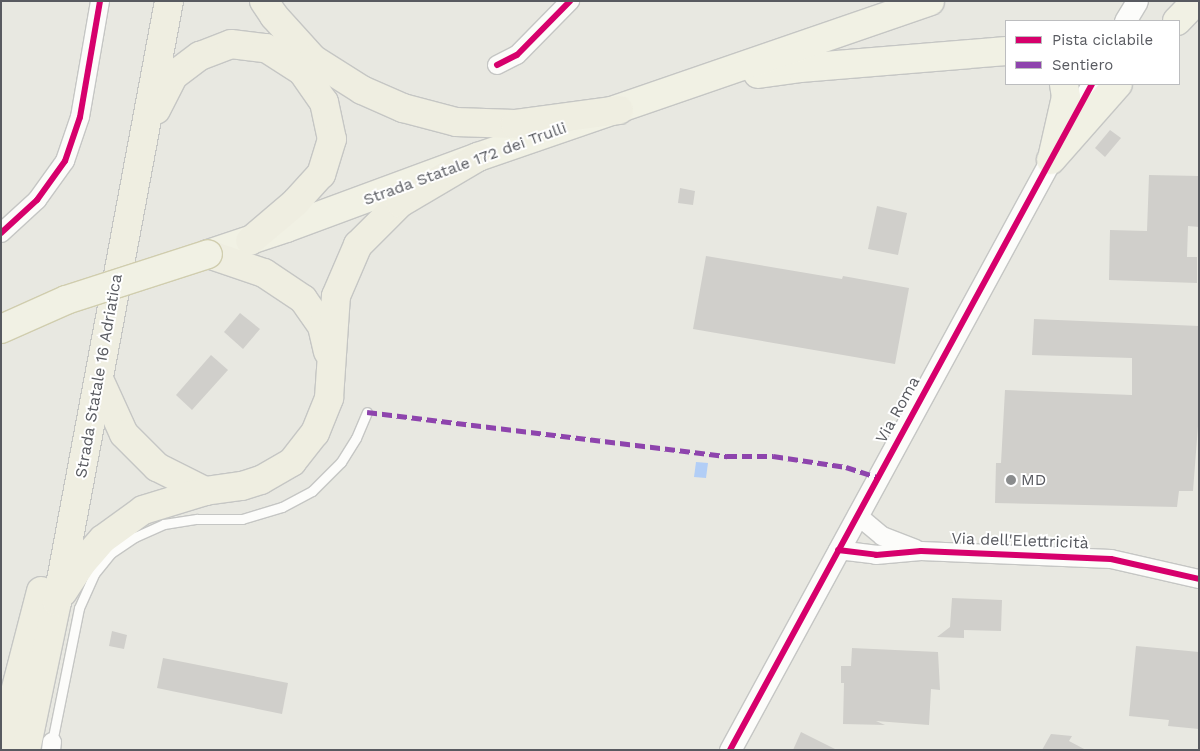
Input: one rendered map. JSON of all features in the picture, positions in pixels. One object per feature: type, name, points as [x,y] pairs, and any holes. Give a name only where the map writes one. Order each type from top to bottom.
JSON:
[{"type":"highway","name":"Strada Statale 16 Adriatica","points":[[11,750],[50,556],[153,1]]},
{"type":"highway","name":"Strada Statale 16 Adriatica","points":[[26,750],[57,602],[168,1]]},
{"type":"highway","points":[[264,1],[274,16],[313,59],[362,90],[403,108],[456,122],[516,124],[619,110]]},
{"type":"highway","points":[[141,141],[173,76],[200,56],[231,44],[266,48],[302,71],[324,102],[332,139],[321,174],[296,202],[250,240]]},
{"type":"highway","points":[[57,602],[81,564],[103,540],[143,510],[205,491],[242,486],[261,480],[292,462],[315,433],[329,398],[336,296],[358,245],[400,203],[478,157]]},
{"type":"highway","points":[[208,254],[264,273],[303,299],[322,326],[331,367]]},
{"type":"highway","points":[[98,379],[124,434],[157,468],[205,491]]},
{"type":"highway","points":[[1,746],[50,556]]},
{"type":"main road","points":[[819,40],[901,1]]},
{"type":"main road","name":"Strada Statale 172 dei Trulli","points":[[1,329],[66,300],[250,240],[478,157],[619,110],[930,1]]},
{"type":"main road","points":[[1178,20],[1196,1]]},
{"type":"main road","points":[[697,83],[800,68],[1005,51]]},
{"type":"main road","points":[[1051,160],[1066,97],[1064,85]]},
{"type":"main road","points":[[1051,160],[1117,85]]},
{"type":"street","points":[[1,233],[37,200],[65,161],[80,118],[100,1]]},
{"type":"street","points":[[497,65],[517,55],[570,1]]},
{"type":"street","points":[[1126,20],[1136,1]]},
{"type":"street","name":"Via Roma","points":[[730,750],[1091,85]]},
{"type":"street","name":"Via dell'Elettricità","points":[[857,515],[882,536],[921,551]]},
{"type":"street","name":"Via dell'Elettricità","points":[[838,550],[876,555],[921,551],[1111,559],[1199,579]]},
{"type":"lane","points":[[52,746],[79,608],[94,574],[111,553],[135,537],[164,524],[197,519],[242,519],[282,508],[312,492],[341,462],[356,438],[367,412]]},
{"type":"water","points":[[696,462],[708,463],[706,478],[694,477]]},
{"type":"building","points":[[1110,130],[1121,138],[1105,157],[1095,148]]},
{"type":"building","points":[[1149,175],[1199,176],[1199,227],[1188,226],[1187,257],[1197,257],[1197,283],[1109,280],[1110,230],[1147,231]]},
{"type":"building","points":[[680,188],[695,191],[693,205],[678,203]]},
{"type":"building","points":[[877,206],[907,213],[898,255],[868,249]]},
{"type":"building","points":[[706,256],[842,279],[843,276],[909,288],[895,364],[693,329]]},
{"type":"building","points":[[240,313],[260,329],[243,349],[224,332]]},
{"type":"building","points":[[1034,319],[1199,326],[1199,413],[1193,491],[1179,491],[1177,507],[995,503],[996,463],[1001,463],[1005,390],[1132,395],[1132,358],[1032,355]]},
{"type":"building","points":[[211,355],[228,370],[192,410],[176,395]]},
{"type":"building","points":[[952,598],[1002,600],[1001,631],[964,630],[964,638],[937,637],[950,627]]},
{"type":"building","points":[[112,631],[127,635],[124,649],[109,646]]},
{"type":"building","points":[[1136,646],[1199,652],[1199,729],[1168,726],[1169,720],[1129,716]]},
{"type":"building","points":[[852,648],[938,652],[940,690],[931,689],[929,725],[876,721],[885,725],[843,724],[844,683],[841,683],[841,666],[851,666]]},
{"type":"building","points":[[163,658],[288,683],[282,714],[157,688]]},
{"type":"building","points":[[801,732],[837,750],[793,750]]},
{"type":"building","points":[[1051,734],[1072,736],[1069,741],[1086,750],[1042,750]]},
{"type":"marked path","points":[[367,412],[727,456],[773,456],[846,467],[877,477]]},
{"type":"cycle path","points":[[1,233],[37,200],[65,161],[80,117],[100,1]]},
{"type":"cycle path","points":[[497,65],[517,55],[570,1]]},
{"type":"cycle path","points":[[730,750],[1091,85]]},
{"type":"cycle path","points":[[838,550],[876,555],[921,551],[1111,559],[1199,579]]},
{"type":"place","name":"MD","points":[[1011,480]]}]
